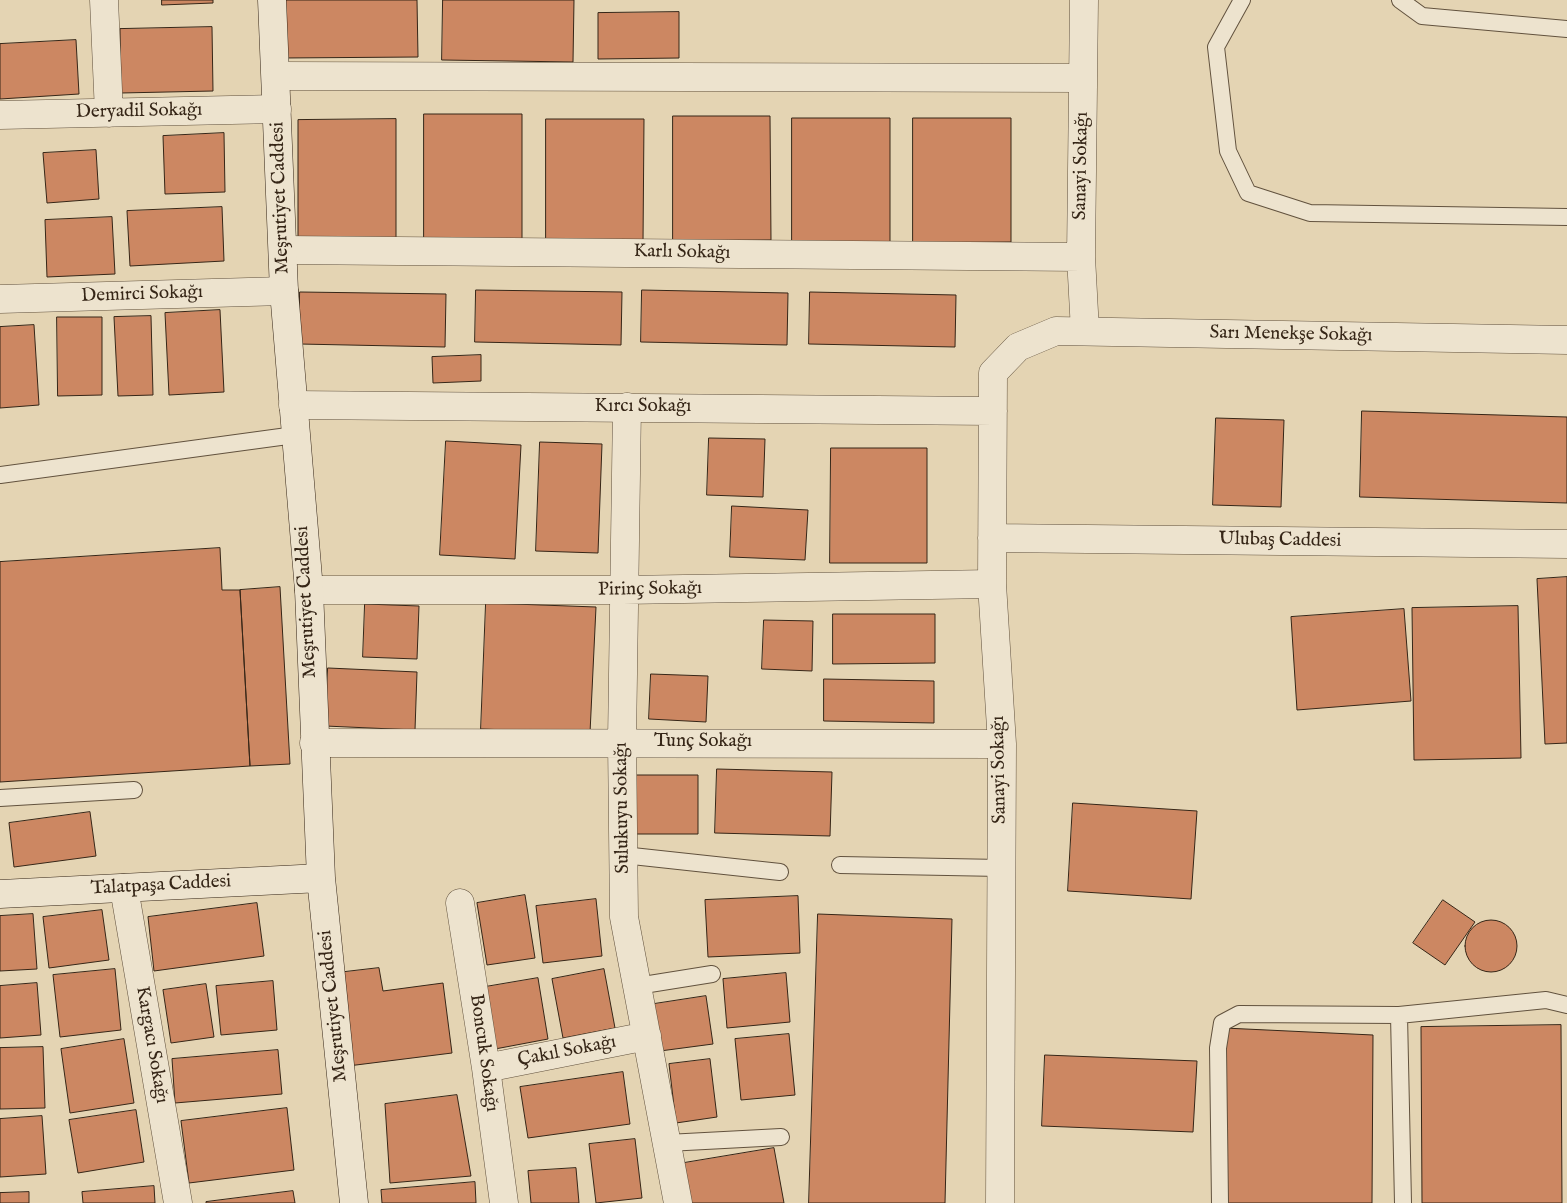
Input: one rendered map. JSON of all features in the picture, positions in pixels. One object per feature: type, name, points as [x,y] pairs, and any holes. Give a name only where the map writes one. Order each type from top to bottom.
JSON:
[{"type":"street","points":[[104,0],[109,113]]},
{"type":"street","name":"Meşrutiyet Caddesi","points":[[272,0],[284,291],[309,590],[321,878],[354,1203]]},
{"type":"street","name":"Sanayi Sokağı","points":[[1084,0],[1081,257],[1085,331]]},
{"type":"street","points":[[276,76],[1082,78]]},
{"type":"street","name":"Deryadil Sokağı","points":[[0,115],[277,109]]},
{"type":"street","name":"Karlı Sokağı","points":[[283,250],[1081,257]]},
{"type":"street","name":"Demirci Sokağı","points":[[0,299],[284,291]]},
{"type":"street","name":"Sarı Menekşe Sokağı","points":[[1018,348],[1056,331],[1567,340]]},
{"type":"street","name":"Sanayi Sokağı","points":[[1000,1203],[1002,744],[992,584],[993,373],[1018,348]]},
{"type":"street","name":"Kırcı Sokağı","points":[[293,405],[994,410]]},
{"type":"street","name":"Sulukuyu Sokağı","points":[[627,407],[622,742],[624,917],[678,1203]]},
{"type":"street","name":"Ulubaş Caddesi","points":[[992,538],[1567,544]]},
{"type":"street","name":"Pirinç Sokağı","points":[[309,590],[623,590],[992,584]]},
{"type":"street","name":"Tunç Sokağı","points":[[314,743],[1002,744]]},
{"type":"street","name":"Talatpaşa Caddesi","points":[[0,894],[321,878]]},
{"type":"street","name":"Kargacı Sokağı","points":[[124,888],[178,1203]]},
{"type":"street","name":"Boncuk Sokağı","points":[[460,903],[486,1068],[504,1203]]},
{"type":"street","name":"Çakıl Sokağı","points":[[486,1068],[647,1036]]},
{"type":"lane","points":[[1242,0],[1216,47],[1228,151],[1248,193],[1310,213],[1567,217]]},
{"type":"lane","points":[[1400,0],[1422,16],[1567,29]]},
{"type":"lane","points":[[0,475],[295,435]]},
{"type":"lane","points":[[0,798],[134,790]]},
{"type":"lane","points":[[623,855],[780,872]]},
{"type":"lane","points":[[840,865],[1001,868]]},
{"type":"lane","points":[[637,986],[712,974]]},
{"type":"lane","points":[[1220,1203],[1218,1048],[1222,1023],[1239,1014],[1399,1015],[1546,1000],[1567,1005]]},
{"type":"lane","points":[[1399,1015],[1403,1203]]},
{"type":"lane","points":[[667,1143],[781,1136]]},
{"type":"building","points":[[162,0],[213,0],[213,3],[162,5]]},
{"type":"building","points":[[283,0],[417,0],[418,57],[283,58]]},
{"type":"building","points":[[443,0],[574,0],[573,62],[442,60]]},
{"type":"building","points":[[679,12],[679,58],[598,59],[598,13]]},
{"type":"building","points":[[212,27],[213,91],[121,93],[120,29]]},
{"type":"building","points":[[76,40],[79,94],[0,99],[0,44]]},
{"type":"building","points":[[424,114],[522,114],[522,239],[424,239]]},
{"type":"building","points":[[673,116],[770,116],[771,240],[673,241]]},
{"type":"building","points":[[792,118],[890,118],[890,242],[792,243]]},
{"type":"building","points":[[913,118],[1011,118],[1011,242],[913,243]]},
{"type":"building","points":[[396,119],[396,244],[298,244],[298,120]]},
{"type":"building","points":[[546,119],[644,119],[643,243],[546,244]]},
{"type":"building","points":[[224,133],[225,192],[165,194],[163,136]]},
{"type":"building","points":[[96,150],[99,199],[47,203],[43,153]]},
{"type":"building","points":[[222,207],[224,261],[130,266],[127,211]]},
{"type":"building","points":[[112,217],[115,274],[47,277],[45,220]]},
{"type":"building","points":[[476,290],[622,292],[621,345],[475,342]]},
{"type":"building","points":[[642,290],[788,293],[787,345],[641,342]]},
{"type":"building","points":[[300,292],[446,294],[445,347],[299,344]]},
{"type":"building","points":[[810,292],[956,295],[955,347],[809,344]]},
{"type":"building","points":[[220,310],[224,392],[169,395],[165,313]]},
{"type":"building","points":[[151,316],[153,395],[118,396],[114,317]]},
{"type":"building","points":[[57,317],[102,317],[102,395],[58,396]]},
{"type":"building","points":[[34,325],[39,405],[0,408],[0,327]]},
{"type":"building","points":[[481,355],[481,381],[433,383],[432,357]]},
{"type":"building","points":[[1362,411],[1567,417],[1567,503],[1360,497]]},
{"type":"building","points":[[1216,418],[1284,420],[1281,507],[1213,505]]},
{"type":"building","points":[[709,438],[765,439],[763,497],[707,495]]},
{"type":"building","points":[[446,441],[521,445],[515,559],[440,555]]},
{"type":"building","points":[[540,442],[602,444],[598,553],[536,551]]},
{"type":"building","points":[[831,448],[927,448],[927,563],[830,563]]},
{"type":"building","points":[[732,506],[808,510],[805,560],[730,557]]},
{"type":"building","points":[[220,548],[222,590],[240,590],[250,766],[0,782],[0,562]]},
{"type":"building","points":[[1567,577],[1567,743],[1545,744],[1537,579]]},
{"type":"building","points":[[280,587],[290,764],[250,766],[240,590]]},
{"type":"building","points":[[486,603],[596,607],[590,733],[481,729]]},
{"type":"building","points":[[365,604],[419,606],[417,659],[363,657]]},
{"type":"building","points":[[1518,606],[1521,758],[1414,760],[1412,608]]},
{"type":"building","points":[[1404,609],[1411,701],[1297,710],[1291,617]]},
{"type":"building","points":[[833,614],[935,614],[935,663],[833,664]]},
{"type":"building","points":[[764,620],[813,621],[812,671],[762,669]]},
{"type":"building","points":[[328,668],[417,672],[415,730],[325,726]]},
{"type":"building","points":[[651,674],[708,676],[706,722],[649,719]]},
{"type":"building","points":[[824,679],[934,681],[934,723],[824,721]]},
{"type":"building","points":[[717,769],[832,772],[830,836],[715,833]]},
{"type":"building","points":[[635,775],[698,775],[698,834],[634,834]]},
{"type":"building","points":[[1073,803],[1197,811],[1191,899],[1068,891]]},
{"type":"building","points":[[90,812],[96,856],[14,867],[9,823]]},
{"type":"building","points":[[525,895],[535,958],[487,965],[477,903]]},
{"type":"building","points":[[798,896],[800,953],[708,957],[705,900]]},
{"type":"building","points":[[596,899],[602,956],[543,963],[536,906]]},
{"type":"building","points":[[1443,900],[1475,922],[1445,965],[1413,943]]},
{"type":"building","points":[[257,903],[264,956],[154,971],[148,917]]},
{"type":"building","points":[[102,910],[109,960],[49,968],[43,917]]},
{"type":"building","points":[[33,914],[37,969],[0,971],[0,916]]},
{"type":"building","points":[[818,914],[952,919],[945,1203],[809,1203]]},
{"type":"building","points":[[1486,920],[1496,920],[1510,927],[1517,941],[1517,951],[1510,965],[1496,972],[1486,972],[1476,968],[1469,961],[1465,951],[1465,941],[1469,931],[1476,924]]},
{"type":"building","points":[[379,968],[383,991],[443,983],[452,1053],[348,1066],[336,973]]},
{"type":"building","points":[[115,969],[121,1030],[60,1037],[53,975]]},
{"type":"building","points":[[604,969],[615,1028],[563,1038],[552,979]]},
{"type":"building","points":[[786,973],[790,1022],[727,1028],[723,979]]},
{"type":"building","points":[[538,978],[548,1039],[495,1049],[485,987]]},
{"type":"building","points":[[273,981],[277,1030],[221,1035],[216,986]]},
{"type":"building","points":[[37,983],[41,1035],[0,1038],[0,986]]},
{"type":"building","points":[[206,984],[214,1037],[171,1043],[163,990]]},
{"type":"building","points":[[706,996],[713,1044],[660,1051],[654,1004]]},
{"type":"building","points":[[1561,1025],[1562,1203],[1422,1203],[1421,1027]]},
{"type":"building","points":[[1224,1028],[1373,1035],[1372,1203],[1228,1203]]},
{"type":"building","points":[[789,1034],[795,1095],[741,1100],[735,1039]]},
{"type":"building","points":[[124,1039],[134,1103],[70,1113],[61,1049]]},
{"type":"building","points":[[43,1047],[45,1108],[0,1109],[0,1048]]},
{"type":"building","points":[[278,1050],[282,1094],[175,1103],[172,1059]]},
{"type":"building","points":[[1045,1055],[1197,1061],[1193,1132],[1042,1126]]},
{"type":"building","points":[[710,1059],[717,1117],[676,1123],[669,1064]]},
{"type":"building","points":[[623,1072],[630,1124],[528,1138],[520,1087]]},
{"type":"building","points":[[457,1095],[471,1176],[390,1183],[385,1104]]},
{"type":"building","points":[[287,1108],[294,1170],[189,1183],[181,1121]]},
{"type":"building","points":[[136,1110],[144,1162],[78,1173],[69,1120]]},
{"type":"building","points":[[42,1116],[46,1174],[0,1177],[0,1119]]},
{"type":"building","points":[[635,1139],[642,1198],[596,1203],[589,1144]]},
{"type":"building","points":[[774,1148],[784,1203],[691,1203],[684,1163]]},
{"type":"building","points":[[576,1168],[579,1203],[531,1203],[528,1171]]},
{"type":"building","points":[[475,1182],[476,1203],[382,1203],[381,1190]]},
{"type":"building","points":[[154,1186],[155,1203],[83,1203],[82,1192]]},
{"type":"building","points":[[293,1191],[295,1203],[206,1203],[206,1202]]},
{"type":"building","points":[[29,1192],[29,1203],[0,1203],[0,1193]]}]
